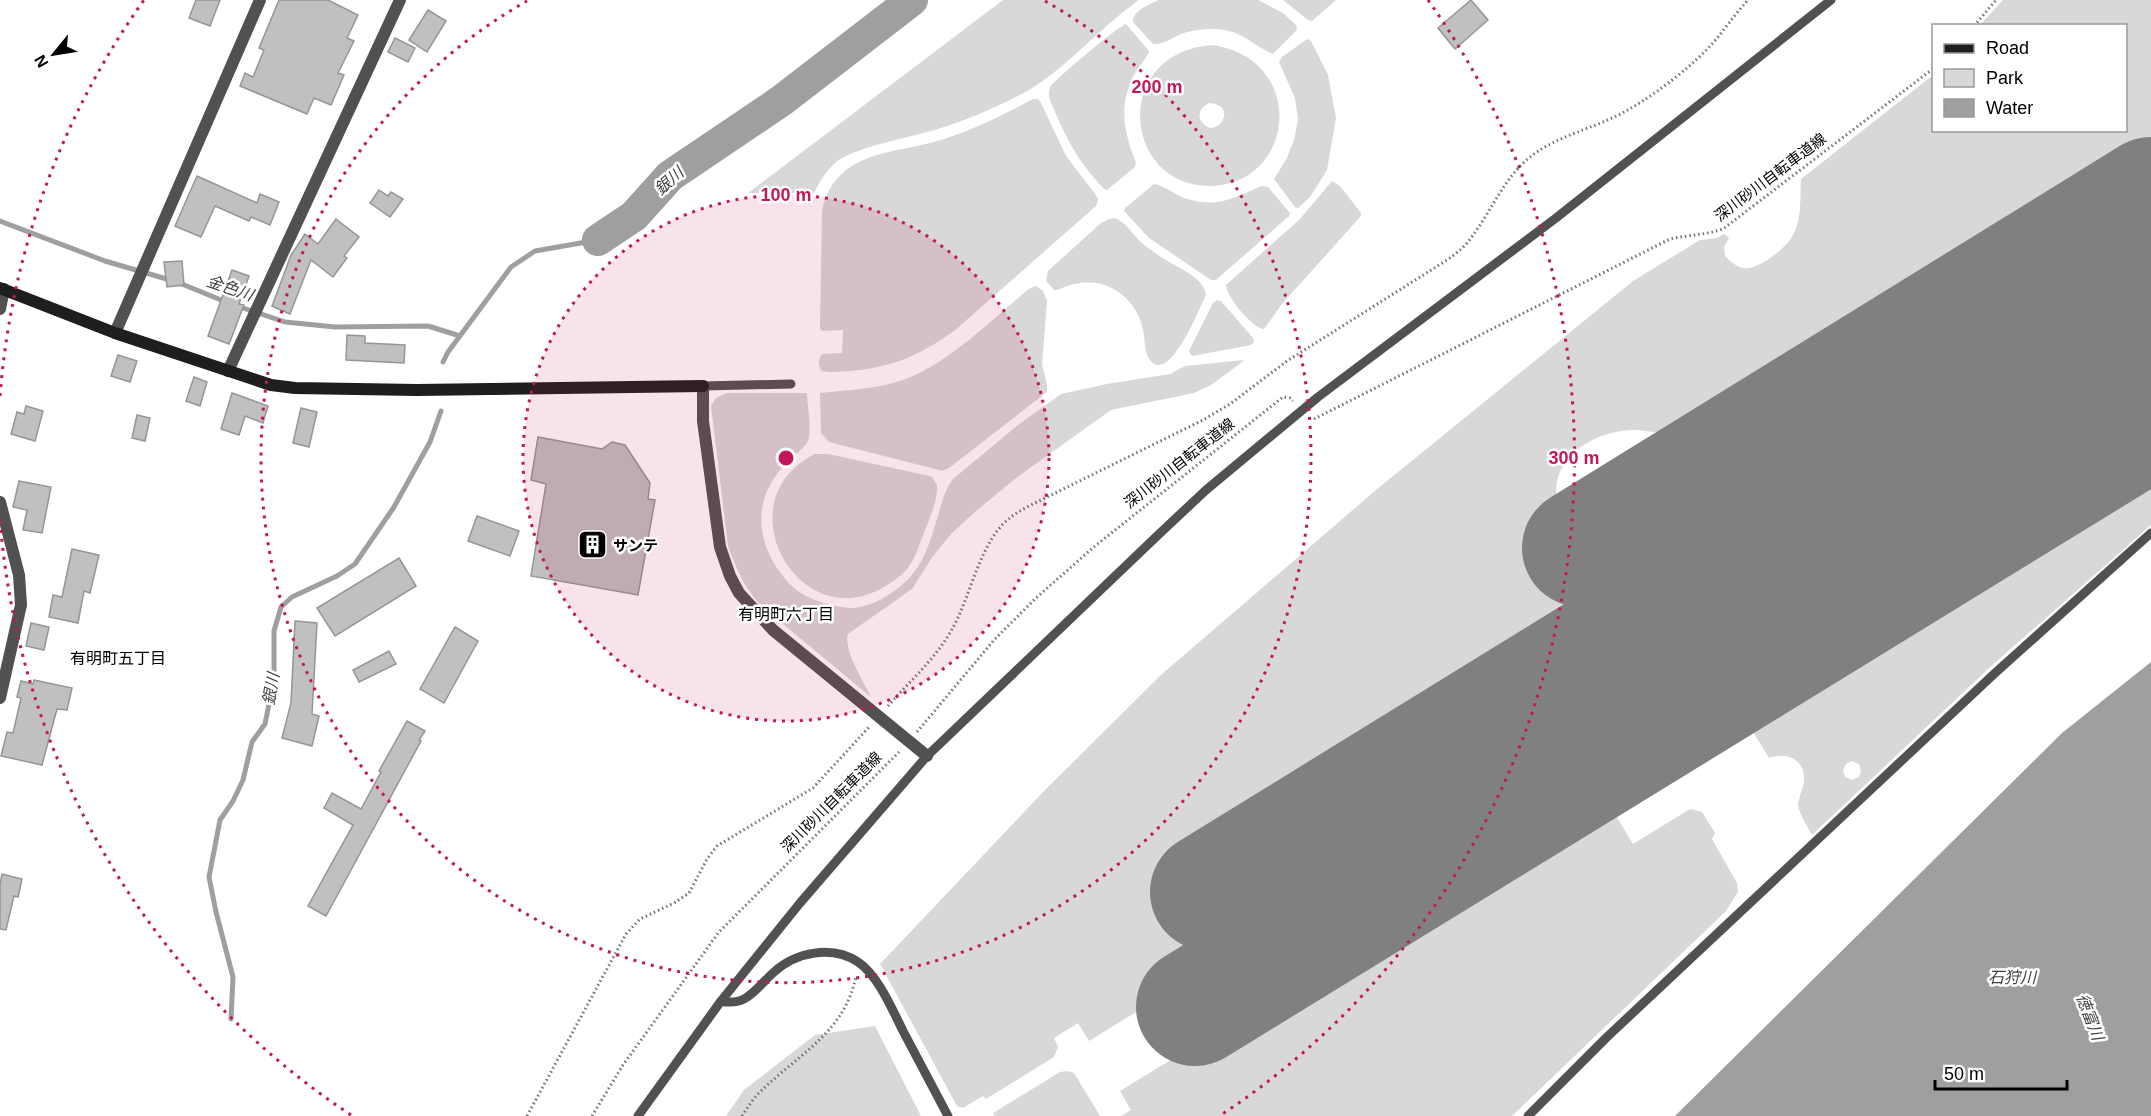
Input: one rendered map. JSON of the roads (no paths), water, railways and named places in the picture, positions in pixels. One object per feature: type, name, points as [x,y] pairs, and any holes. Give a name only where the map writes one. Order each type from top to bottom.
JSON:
[{"type":"street","points":[[115,333],[260,0]]},
{"type":"street","points":[[228,371],[400,0]]},
{"type":"street","points":[[0,309],[2,289],[115,333],[271,385],[295,388],[417,390],[703,386],[703,421],[720,547],[730,576],[739,593],[773,630],[927,756]]},
{"type":"street","points":[[0,502],[19,575],[21,605],[0,698]]},
{"type":"lane","points":[[638,1116],[721,1000],[800,903],[927,756],[1056,630],[1206,490],[1302,411],[1556,218],[1831,0]]},
{"type":"lane","points":[[703,386],[791,384]]},
{"type":"lane","points":[[1528,1116],[1607,1037],[1994,674],[2151,533]]},
{"type":"lane","points":[[721,1000],[732,1003],[740,1002],[775,970],[790,960],[811,953],[836,953],[859,962],[872,975],[889,1004],[948,1116]]},
{"type":"water","name":"石狩川","points":[[2151,662],[2151,1116],[1675,1116],[2062,733]]},
{"type":"waterway","name":"銀川","points":[[598,240],[634,216],[670,176],[781,101],[912,0]]},
{"type":"waterway","name":"金色川","points":[[0,221],[105,261],[177,282],[226,302]]},
{"type":"waterway","name":"銀川","points":[[443,362],[511,267],[535,251],[598,240]]},
{"type":"waterway","name":"金色川","points":[[237,306],[285,322],[335,327],[428,326],[460,336]]},
{"type":"waterway","name":"銀川","points":[[231,1019],[233,977],[209,877],[220,820],[243,780],[252,742],[265,724],[274,679],[274,631],[281,607],[292,597],[337,576],[355,564],[394,507],[430,442],[441,411]]},
{"type":"place","name":"サンテ","points":[[592,545]]},
{"type":"district","name":"有明町六丁目","points":[[786,614]]},
{"type":"district","name":"有明町五丁目","points":[[118,658]]},
{"type":"water label","name":"徳富川","points":[[2090,1017]]}]
